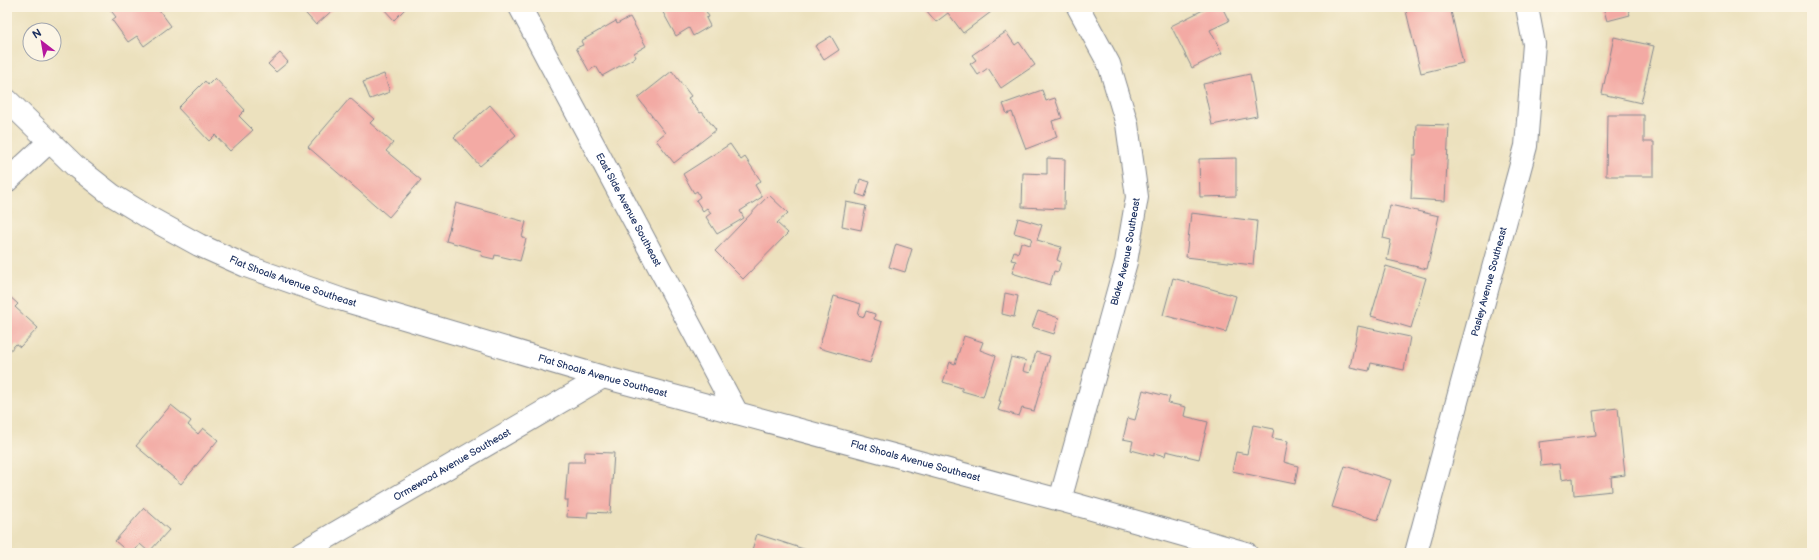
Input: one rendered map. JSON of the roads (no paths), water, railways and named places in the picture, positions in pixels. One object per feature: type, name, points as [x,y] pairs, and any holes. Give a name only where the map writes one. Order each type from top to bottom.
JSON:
[{"type":"street","name":"East Side Avenue Southeast","points":[[520,7],[737,413]]},
{"type":"street","name":"Blake Avenue Southeast","points":[[1060,500],[1126,262],[1137,197],[1127,124],[1109,64],[1078,7]]},
{"type":"street","name":"Pasley Avenue Southeast","points":[[1416,553],[1526,146],[1534,44],[1527,7]]},
{"type":"street","name":"Flat Shoals Avenue Southeast","points":[[7,100],[75,166],[112,195],[199,245],[246,266],[342,300],[603,377],[1060,500],[1246,553]]},
{"type":"street","points":[[7,181],[49,142]]},
{"type":"street","name":"Ormewood Avenue Southeast","points":[[301,553],[603,377]]}]
